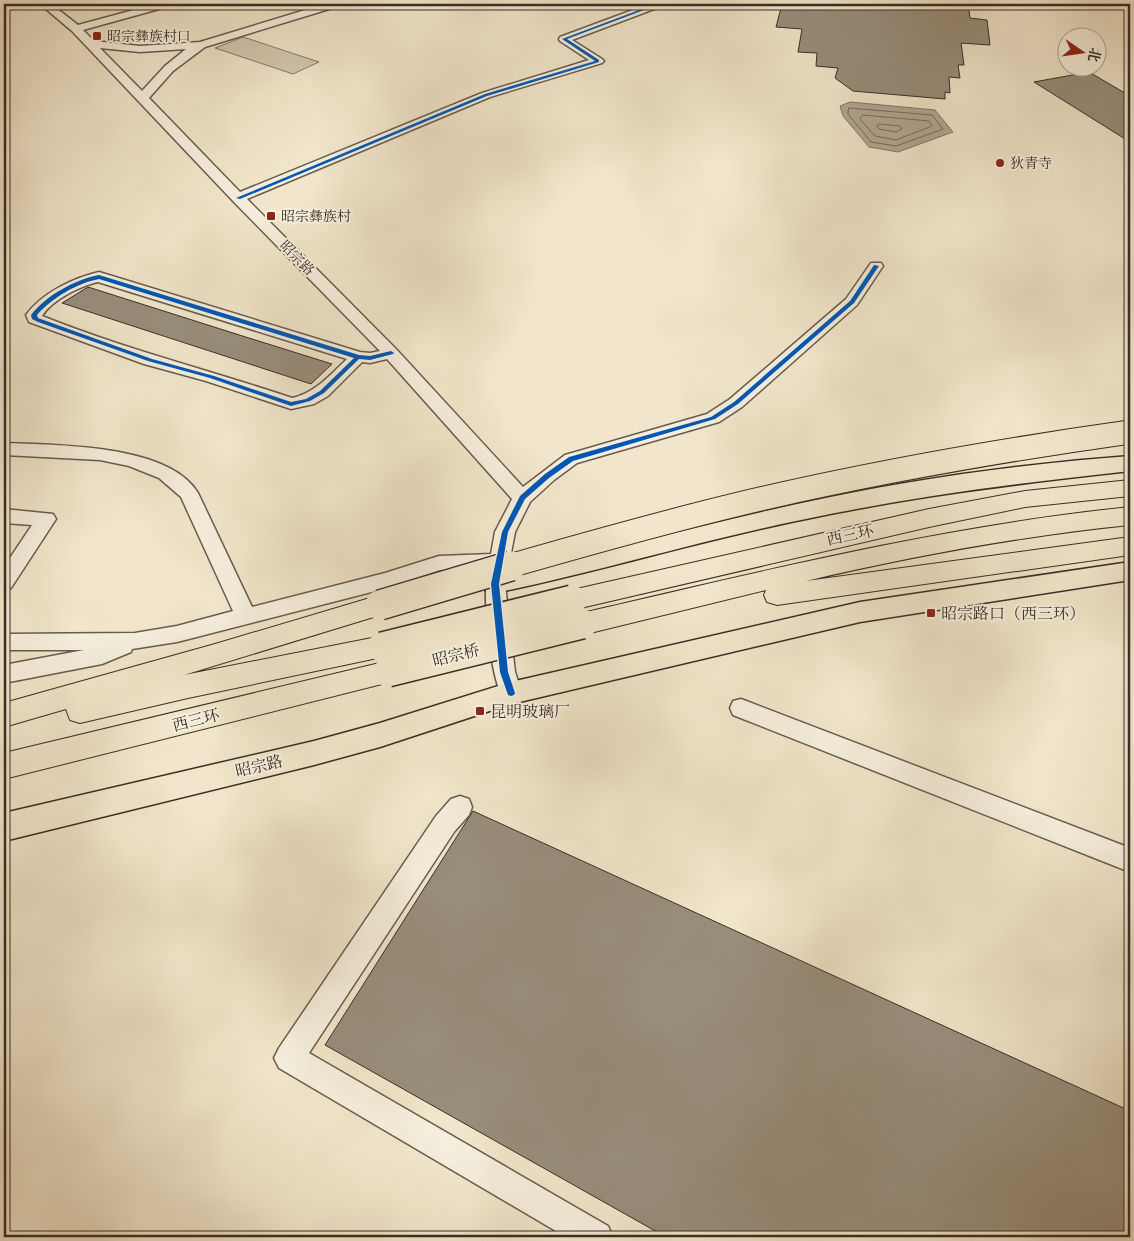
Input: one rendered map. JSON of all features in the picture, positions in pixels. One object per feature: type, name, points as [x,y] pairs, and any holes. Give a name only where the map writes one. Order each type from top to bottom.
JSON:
[{"type":"highway","points":[[4,714],[215,655],[596,541],[793,492],[972,456],[1123,434]]},
{"type":"highway","name":"西三环","points":[[577,612],[929,518],[1025,499],[1130,488]]},
{"type":"highway","name":"西三环","points":[[577,612],[774,578],[945,542],[1044,526],[1130,516]]},
{"type":"highway","points":[[577,612],[954,569],[1130,546]]},
{"type":"highway","name":"昭宗桥","points":[[385,660],[577,612]]},
{"type":"highway","name":"西三环","points":[[4,728],[188,686],[385,660]]},
{"type":"highway","name":"西三环","points":[[4,766],[385,660]]},
{"type":"main road","points":[[495,584],[841,503],[970,482],[1130,463]]},
{"type":"main road","name":"昭宗路","points":[[4,827],[314,753],[380,735],[510,693],[860,612],[1130,571]]},
{"type":"street","name":"昭宗路","points":[[44,4],[76,28],[238,198],[391,353],[522,498]]},
{"type":"street","points":[[76,28],[166,4]]},
{"type":"street","points":[[143,98],[159,77],[176,60],[201,46],[335,4]]},
{"type":"street","points":[[238,198],[486,95],[598,61],[564,39],[658,4]]},
{"type":"street","points":[[91,44],[140,49],[201,46]]},
{"type":"street","points":[[510,693],[504,672],[495,584],[505,532],[522,498],[547,476],[571,459],[713,418],[736,403],[852,302],[876,266]]},
{"type":"street","points":[[358,357],[322,392],[308,400],[291,404],[212,377],[150,360],[40,321],[35,319],[34,315],[37,310],[82,281],[99,276],[358,357],[370,358],[391,353]]},
{"type":"street","points":[[4,450],[100,454],[133,461],[166,474],[190,493],[246,616]]},
{"type":"street","points":[[4,516],[46,519],[4,583]]},
{"type":"street","points":[[4,642],[135,641],[178,634],[386,580],[439,564],[500,561]]},
{"type":"street","points":[[4,674],[102,655],[135,641]]},
{"type":"street","points":[[741,708],[1130,860]]},
{"type":"street","points":[[460,807],[445,824],[289,1058],[597,1237]]},
{"type":"street","points":[[1104,850],[1130,847]]},
{"type":"shaded area","points":[[243,37],[319,62],[293,74],[215,48]]},
{"type":"water","points":[[850,102],[935,110],[953,132],[898,152],[869,147],[843,116],[840,106]]},
{"type":"building","points":[[782,4],[968,4],[970,18],[987,20],[990,45],[961,43],[964,65],[958,65],[960,78],[949,77],[950,93],[945,92],[945,99],[853,91],[835,78],[838,68],[816,66],[817,53],[798,52],[802,29],[776,27]]},
{"type":"building","points":[[1056,78],[1099,78],[1130,96],[1130,142],[1034,82]]},
{"type":"building","points":[[88,287],[332,364],[311,384],[62,303]]},
{"type":"building","points":[[473,811],[1130,1111],[1130,1237],[666,1237],[325,1045]]},
{"type":"cycle path","points":[[238,198],[486,95],[598,61],[564,39],[658,4]]},
{"type":"cycle path","points":[[511,693],[504,672],[495,584],[505,532],[522,498],[547,476],[571,459],[713,418],[736,403],[852,302],[876,266]]},
{"type":"cycle path","points":[[358,357],[322,392],[308,400],[291,404],[212,377],[150,360],[40,321],[35,319],[34,315],[64,292],[92,278],[99,277],[358,357],[370,358],[391,353]]},
{"type":"place","name":"昭宗彝族村口","points":[[97,36]]},
{"type":"place","name":"狄青寺","points":[[1000,163]]},
{"type":"place","name":"昭宗彝族村","points":[[271,216]]},
{"type":"place","name":"昭宗路口（西三环）","points":[[931,613]]},
{"type":"place","name":"昆明玻璃厂","points":[[480,711]]}]
